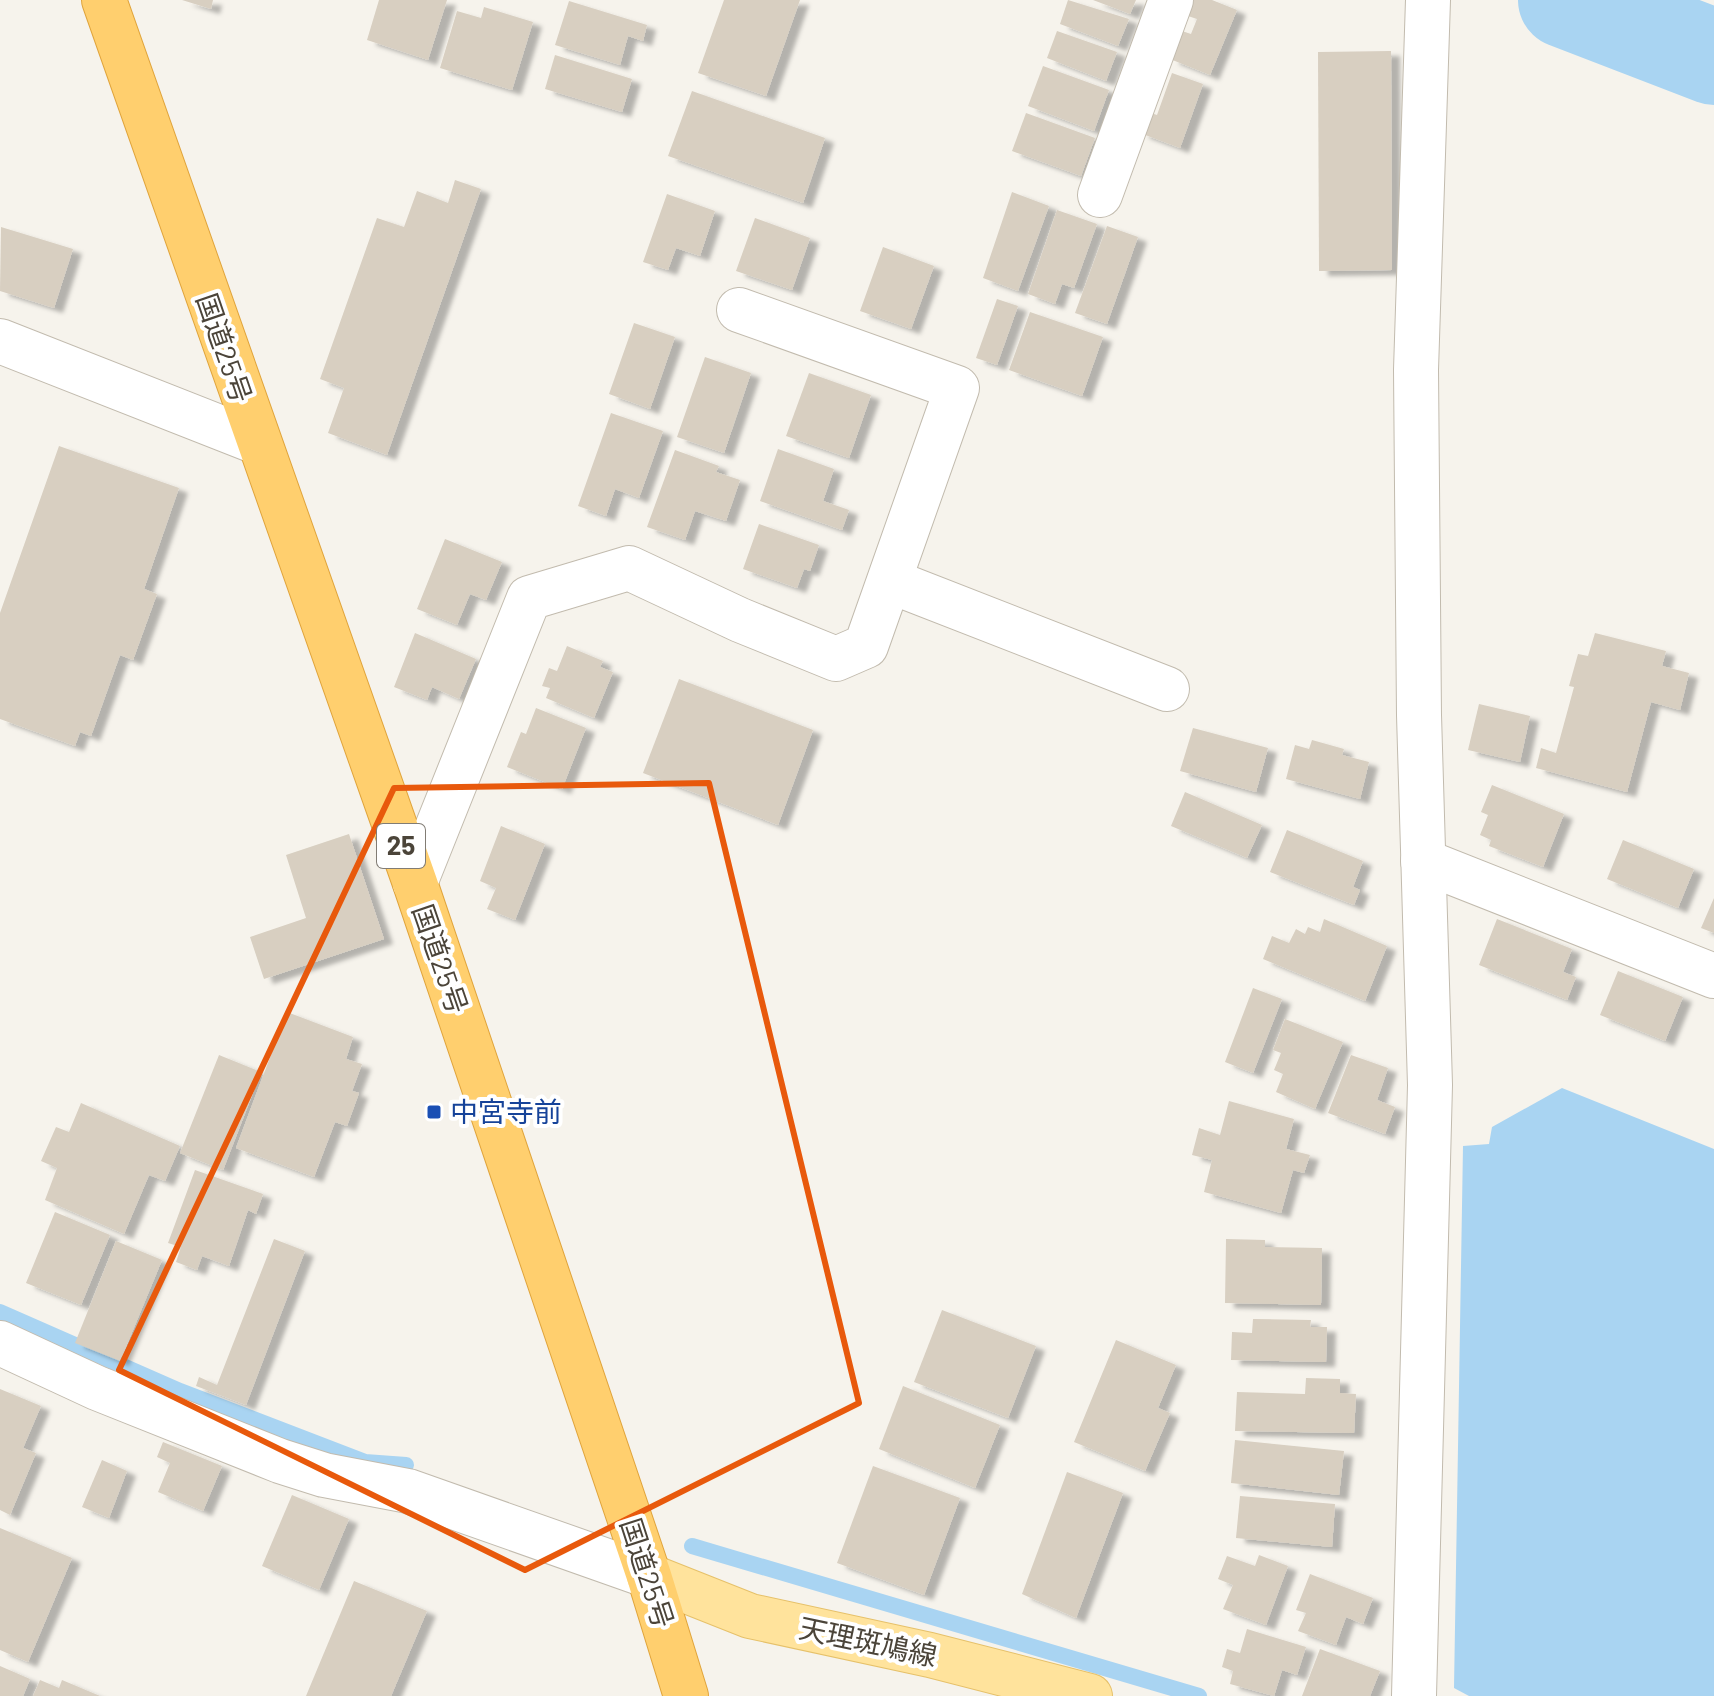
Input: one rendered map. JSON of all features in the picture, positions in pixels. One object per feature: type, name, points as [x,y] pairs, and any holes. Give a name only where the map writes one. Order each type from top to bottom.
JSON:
[{"type":"highway","name":"国道25号","points":[[104,0],[257,442],[415,883],[649,1576],[686,1696]]},
{"type":"main road","name":"天理斑鳩線","points":[[649,1576],[750,1616],[930,1655],[1090,1696]]},
{"type":"street","points":[[1100,195],[1171,0]]},
{"type":"street","points":[[1414,1696],[1430,1085],[1423,861],[1416,370],[1428,0]]},
{"type":"street","points":[[415,883],[529,598],[629,568],[740,620],[836,659],[866,646],[957,388],[739,310]]},
{"type":"street","points":[[0,341],[257,442]]},
{"type":"street","points":[[890,581],[1167,689]]},
{"type":"street","points":[[1423,861],[1714,976]]},
{"type":"street","points":[[0,1343],[97,1388],[280,1461],[324,1475],[408,1491],[649,1576]]},
{"type":"highlighted area","points":[[709,783],[859,1403],[525,1570],[119,1370],[394,788]]},
{"type":"water","points":[[1562,1088],[1714,1149],[1714,1696],[1469,1696],[1454,1688],[1463,1146],[1489,1144],[1492,1127]]},
{"type":"building","points":[[182,0],[213,0],[211,9]]},
{"type":"building","points":[[379,0],[447,0],[428,60],[367,40]]},
{"type":"building","points":[[724,0],[800,0],[766,96],[698,73]]},
{"type":"building","points":[[1068,0],[1129,19],[1118,46],[1060,24]]},
{"type":"building","points":[[1093,0],[1136,0],[1130,14]]},
{"type":"building","points":[[1194,0],[1212,0],[1237,10],[1210,75],[1170,59],[1182,31],[1191,34],[1197,19],[1188,16]]},
{"type":"building","points":[[569,1],[647,25],[643,41],[628,36],[620,65],[555,45]]},
{"type":"building","points":[[484,7],[533,22],[512,90],[440,68],[457,11],[481,18]]},
{"type":"building","points":[[1057,31],[1117,52],[1106,81],[1047,58]]},
{"type":"building","points":[[1391,51],[1392,270],[1319,271],[1318,52]]},
{"type":"building","points":[[555,55],[632,79],[622,112],[545,89]]},
{"type":"building","points":[[1043,66],[1109,90],[1094,131],[1028,106]]},
{"type":"building","points":[[1172,73],[1203,84],[1180,148],[1140,133],[1148,112],[1157,115]]},
{"type":"building","points":[[692,91],[825,138],[803,203],[668,156]]},
{"type":"building","points":[[1026,113],[1095,138],[1081,176],[1012,151]]},
{"type":"building","points":[[455,180],[481,189],[387,455],[328,433],[344,388],[320,379],[377,218],[404,227],[417,191],[448,203]]},
{"type":"building","points":[[1012,192],[1049,206],[1018,291],[983,278]]},
{"type":"building","points":[[667,194],[715,211],[700,256],[676,248],[668,270],[643,262]]},
{"type":"building","points":[[1057,210],[1097,224],[1074,288],[1062,284],[1055,304],[1028,294]]},
{"type":"building","points":[[755,218],[810,238],[792,290],[736,271]]},
{"type":"building","points":[[1107,226],[1138,237],[1107,324],[1075,313]]},
{"type":"building","points":[[1,227],[73,249],[54,308],[0,291]]},
{"type":"building","points":[[883,247],[934,266],[911,329],[860,311]]},
{"type":"building","points":[[997,299],[1018,306],[997,365],[976,358]]},
{"type":"building","points":[[1030,312],[1103,337],[1082,396],[1009,370]]},
{"type":"building","points":[[634,323],[675,337],[650,409],[609,394]]},
{"type":"building","points":[[705,357],[751,373],[724,453],[677,437]]},
{"type":"building","points":[[809,373],[871,395],[849,458],[786,436]]},
{"type":"building","points":[[611,413],[663,431],[639,498],[615,489],[606,516],[578,506]]},
{"type":"building","points":[[59,446],[179,488],[144,589],[157,594],[133,660],[120,655],[91,736],[80,732],[75,746],[0,719],[0,613]]},
{"type":"building","points":[[778,449],[834,469],[823,501],[849,510],[842,530],[760,501]]},
{"type":"building","points":[[675,450],[719,466],[716,472],[740,480],[726,521],[695,511],[685,540],[647,527]]},
{"type":"building","points":[[759,524],[819,545],[810,571],[804,569],[797,588],[743,569]]},
{"type":"building","points":[[445,539],[502,562],[486,600],[470,594],[457,625],[417,609]]},
{"type":"building","points":[[415,633],[476,659],[459,699],[432,687],[427,700],[394,687]]},
{"type":"building","points":[[1595,633],[1666,651],[1662,666],[1689,673],[1680,710],[1651,702],[1627,792],[1536,768],[1541,748],[1556,753],[1574,687],[1569,686],[1578,654],[1588,656]]},
{"type":"building","points":[[567,646],[603,661],[600,667],[613,672],[594,718],[546,698],[550,688],[542,686],[549,668],[557,671]]},
{"type":"building","points":[[679,679],[813,730],[778,825],[643,773]]},
{"type":"building","points":[[1479,704],[1530,716],[1520,762],[1468,750]]},
{"type":"building","points":[[536,708],[586,728],[562,789],[507,767],[521,732],[526,734]]},
{"type":"building","points":[[1193,728],[1268,748],[1256,792],[1180,771]]},
{"type":"building","points":[[1312,740],[1344,749],[1342,755],[1369,762],[1360,799],[1286,779],[1295,745],[1309,749]]},
{"type":"building","points":[[1492,785],[1564,814],[1543,867],[1489,846],[1491,840],[1480,835],[1488,815],[1481,812]]},
{"type":"building","points":[[1185,792],[1262,825],[1247,858],[1171,826]]},
{"type":"building","points":[[501,826],[545,844],[515,920],[487,909],[496,888],[480,881]]},
{"type":"building","points":[[1287,830],[1363,861],[1353,887],[1360,890],[1354,905],[1270,872]]},
{"type":"building","points":[[349,834],[384,939],[264,979],[250,937],[306,918],[286,855]]},
{"type":"building","points":[[1623,840],[1694,869],[1678,908],[1607,879]]},
{"type":"building","points":[[1714,898],[1714,933],[1701,928]]},
{"type":"building","points":[[1324,919],[1387,946],[1365,1001],[1263,959],[1272,936],[1289,943],[1296,929],[1305,934],[1308,927],[1320,932]]},
{"type":"building","points":[[1497,919],[1572,949],[1563,972],[1576,977],[1567,1000],[1479,965]]},
{"type":"building","points":[[1618,971],[1683,997],[1665,1041],[1600,1015]]},
{"type":"building","points":[[1253,988],[1282,999],[1253,1073],[1225,1062]]},
{"type":"building","points":[[287,1012],[353,1037],[346,1059],[362,1064],[352,1091],[359,1093],[347,1126],[335,1122],[314,1177],[236,1148]]},
{"type":"building","points":[[1285,1019],[1343,1042],[1315,1109],[1276,1092],[1283,1074],[1274,1070],[1281,1053],[1273,1050]]},
{"type":"building","points":[[219,1055],[261,1072],[223,1170],[180,1153]]},
{"type":"building","points":[[1351,1055],[1388,1068],[1377,1100],[1395,1107],[1385,1134],[1328,1113]]},
{"type":"building","points":[[1229,1101],[1294,1119],[1286,1149],[1310,1155],[1304,1173],[1293,1170],[1281,1213],[1204,1192],[1212,1160],[1192,1155],[1199,1128],[1220,1135]]},
{"type":"building","points":[[81,1103],[180,1146],[165,1181],[149,1175],[124,1234],[45,1200],[57,1168],[41,1161],[56,1127],[69,1132]]},
{"type":"building","points":[[195,1170],[263,1194],[256,1214],[248,1210],[229,1266],[202,1256],[197,1270],[176,1262],[181,1247],[168,1243]]},
{"type":"building","points":[[55,1212],[110,1235],[81,1305],[26,1283]]},
{"type":"building","points":[[274,1239],[305,1251],[246,1405],[196,1386],[199,1377],[217,1385]]},
{"type":"building","points":[[1226,1239],[1265,1240],[1265,1247],[1322,1248],[1321,1305],[1225,1303]]},
{"type":"building","points":[[116,1241],[162,1260],[120,1361],[75,1343]]},
{"type":"building","points":[[942,1310],[1036,1346],[1008,1418],[914,1382]]},
{"type":"building","points":[[1253,1319],[1311,1320],[1310,1327],[1327,1327],[1326,1362],[1231,1360],[1232,1332],[1252,1333]]},
{"type":"building","points":[[1116,1340],[1176,1365],[1158,1408],[1170,1413],[1145,1471],[1074,1442]]},
{"type":"building","points":[[1306,1378],[1340,1379],[1340,1393],[1356,1394],[1354,1433],[1235,1431],[1237,1392],[1305,1394]]},
{"type":"building","points":[[903,1386],[1000,1425],[975,1488],[879,1449]]},
{"type":"building","points":[[0,1389],[41,1406],[23,1448],[36,1453],[10,1515],[0,1510]]},
{"type":"building","points":[[1235,1440],[1344,1451],[1339,1495],[1231,1483]]},
{"type":"building","points":[[163,1442],[222,1466],[203,1511],[158,1492],[170,1463],[157,1457]]},
{"type":"building","points":[[102,1460],[127,1471],[109,1518],[82,1507]]},
{"type":"building","points":[[873,1466],[960,1498],[924,1595],[837,1563]]},
{"type":"building","points":[[1067,1472],[1123,1493],[1076,1618],[1022,1594]]},
{"type":"building","points":[[292,1495],[349,1519],[319,1590],[262,1566]]},
{"type":"building","points":[[1240,1496],[1335,1504],[1332,1547],[1236,1538]]},
{"type":"building","points":[[0,1528],[72,1558],[28,1662],[0,1650]]},
{"type":"building","points":[[1259,1555],[1288,1566],[1266,1625],[1223,1609],[1233,1585],[1218,1579],[1227,1556],[1255,1566]]},
{"type":"building","points":[[1310,1574],[1373,1598],[1363,1624],[1346,1617],[1336,1645],[1298,1631],[1306,1613],[1296,1610]]},
{"type":"building","points":[[354,1581],[427,1611],[391,1696],[306,1696]]},
{"type":"building","points":[[1247,1629],[1306,1647],[1297,1675],[1282,1670],[1274,1696],[1230,1684],[1233,1671],[1222,1667],[1227,1649],[1240,1653]]},
{"type":"building","points":[[1320,1649],[1380,1671],[1370,1696],[1302,1696]]},
{"type":"building","points":[[0,1666],[30,1679],[23,1696],[0,1696]]},
{"type":"building","points":[[40,1680],[59,1688],[62,1680],[100,1696],[33,1696]]},
{"type":"waterway","points":[[1566,0],[1714,57]]},
{"type":"waterway","points":[[0,1312],[180,1391],[365,1462],[406,1465]]},
{"type":"waterway","points":[[692,1546],[1199,1696]]},
{"type":"place","name":"中宮寺前","points":[[434,1112]]}]
